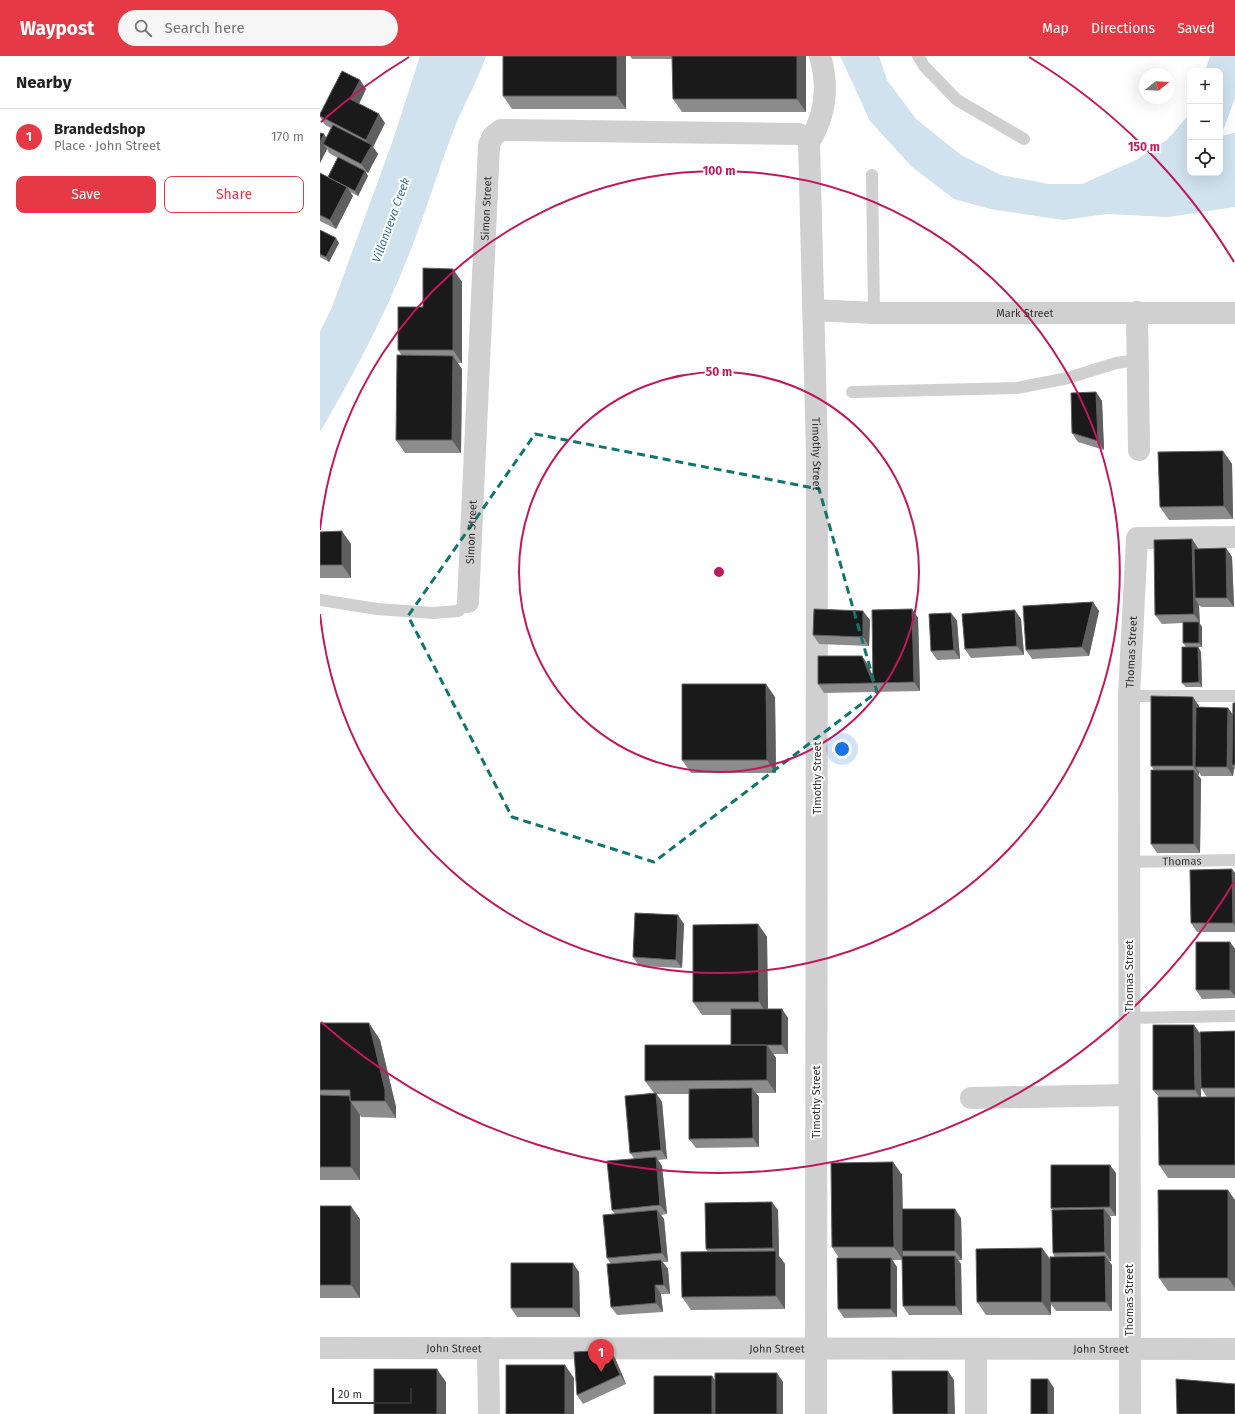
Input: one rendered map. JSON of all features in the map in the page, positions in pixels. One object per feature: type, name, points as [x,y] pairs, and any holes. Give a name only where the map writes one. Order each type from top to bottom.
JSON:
[{"type":"street","points":[[809,142],[818,129],[826,97],[824,71],[820,56]]},
{"type":"street","name":"Simon Street","points":[[468,602],[489,145],[493,136],[501,130],[799,134],[805,137],[809,142]]},
{"type":"street","name":"Timothy Street","points":[[809,142],[817,455],[816,1414]]},
{"type":"street","name":"Mark Street","points":[[814,310],[874,314],[1137,312],[1235,313]]},
{"type":"street","points":[[1137,312],[1139,450]]},
{"type":"street","name":"Thomas Street","points":[[1130,1414],[1128,1349],[1129,696],[1137,538],[1235,537]]},
{"type":"street","points":[[971,1098],[1129,1095]]},
{"type":"street","name":"John Street","points":[[320,1348],[1235,1349]]},
{"type":"street","points":[[488,1348],[489,1414]]},
{"type":"street","points":[[976,1349],[976,1414]]},
{"type":"lane","points":[[918,56],[924,66],[956,100],[1024,139]]},
{"type":"lane","points":[[872,175],[874,314]]},
{"type":"lane","points":[[852,392],[1018,388],[1068,378],[1116,363],[1138,360]]},
{"type":"lane","points":[[320,600],[377,608],[433,612],[458,611],[468,602]]},
{"type":"lane","points":[[1129,696],[1235,696]]},
{"type":"lane","name":"Thomas","points":[[1129,862],[1235,860]]},
{"type":"lane","points":[[1129,1018],[1235,1016]]},
{"type":"highlighted area","points":[[535,434],[819,489],[877,692],[654,862],[512,817],[408,616]]},
{"type":"water","name":"Villanueva Creek","points":[[420,56],[486,56],[452,134],[421,223],[396,286],[360,360],[320,432],[320,332],[332,307],[393,140]]},
{"type":"water","points":[[840,56],[879,56],[887,80],[916,119],[961,155],[1001,175],[1049,184],[1082,184],[1136,160],[1168,139],[1187,117],[1187,176],[1223,176],[1223,136],[1235,133],[1235,207],[1168,217],[1107,214],[1063,220],[990,209],[954,199],[912,167],[870,121]]},
{"type":"water","points":[[1210,56],[1235,56],[1235,98],[1223,131],[1223,68],[1206,68]]},
{"type":"building","points":[[503,56],[617,56],[617,96],[503,96]]},
{"type":"building","points":[[672,56],[797,56],[797,99],[673,99]]},
{"type":"building","points":[[342,71],[360,80],[350,99],[379,114],[366,140],[320,116]]},
{"type":"building","points":[[333,125],[372,145],[361,164],[323,144]]},
{"type":"building","points":[[320,133],[324,134],[320,142]]},
{"type":"building","points":[[338,157],[365,171],[355,191],[328,177]]},
{"type":"building","points":[[320,173],[347,187],[330,220],[320,215]]},
{"type":"building","points":[[320,230],[336,238],[326,257],[320,254]]},
{"type":"building","points":[[423,268],[453,269],[453,350],[398,350],[398,307],[423,307]]},
{"type":"building","points":[[397,355],[453,356],[452,440],[396,440]]},
{"type":"building","points":[[1096,392],[1098,441],[1072,433],[1071,393]]},
{"type":"building","points":[[1223,451],[1224,506],[1160,507],[1158,452]]},
{"type":"building","points":[[342,531],[342,565],[320,565],[320,532]]},
{"type":"building","points":[[1192,539],[1194,614],[1155,615],[1154,540]]},
{"type":"building","points":[[1226,548],[1227,598],[1195,598],[1194,549]]},
{"type":"building","points":[[1093,602],[1082,647],[1026,650],[1023,606]]},
{"type":"building","points":[[814,609],[863,611],[863,637],[813,635]]},
{"type":"building","points":[[912,609],[914,682],[873,683],[872,610]]},
{"type":"building","points":[[1015,610],[1017,646],[965,649],[962,614]]},
{"type":"building","points":[[951,613],[954,650],[931,651],[929,614]]},
{"type":"building","points":[[1183,622],[1199,622],[1199,643],[1183,643]]},
{"type":"building","points":[[1182,647],[1198,647],[1199,682],[1182,683]]},
{"type":"building","points":[[818,656],[862,656],[873,683],[818,684]]},
{"type":"building","points":[[682,684],[766,684],[767,760],[682,760]]},
{"type":"building","points":[[1151,696],[1193,697],[1193,766],[1151,766]]},
{"type":"building","points":[[1233,703],[1235,703],[1235,765],[1232,765]]},
{"type":"building","points":[[1196,707],[1228,708],[1227,767],[1195,767]]},
{"type":"building","points":[[1151,770],[1194,770],[1194,844],[1151,844]]},
{"type":"building","points":[[1232,869],[1233,923],[1191,923],[1190,870]]},
{"type":"building","points":[[635,913],[678,915],[676,960],[633,957]]},
{"type":"building","points":[[758,924],[759,1002],[693,1002],[693,925]]},
{"type":"building","points":[[1196,942],[1230,942],[1230,990],[1196,990]]},
{"type":"building","points":[[731,1009],[782,1009],[782,1045],[731,1045]]},
{"type":"building","points":[[320,1023],[369,1023],[385,1090],[385,1101],[350,1101],[350,1090],[320,1090]]},
{"type":"building","points":[[1153,1025],[1194,1025],[1195,1090],[1153,1090]]},
{"type":"building","points":[[1235,1031],[1235,1088],[1201,1088],[1200,1032]]},
{"type":"building","points":[[645,1045],[767,1045],[767,1080],[645,1081]]},
{"type":"building","points":[[752,1088],[753,1138],[689,1139],[689,1089]]},
{"type":"building","points":[[656,1093],[661,1150],[630,1153],[625,1096]]},
{"type":"building","points":[[320,1095],[350,1096],[351,1167],[320,1167]]},
{"type":"building","points":[[1158,1097],[1235,1097],[1235,1165],[1159,1165]]},
{"type":"building","points":[[656,1157],[660,1205],[612,1210],[607,1161]]},
{"type":"building","points":[[893,1162],[894,1247],[832,1247],[831,1163]]},
{"type":"building","points":[[1051,1165],[1110,1165],[1110,1207],[1051,1208]]},
{"type":"building","points":[[1158,1190],[1228,1190],[1228,1278],[1159,1278]]},
{"type":"building","points":[[772,1202],[773,1248],[706,1249],[705,1203]]},
{"type":"building","points":[[320,1206],[351,1206],[351,1285],[320,1285]]},
{"type":"building","points":[[902,1209],[955,1209],[955,1251],[902,1251]]},
{"type":"building","points":[[1104,1209],[1105,1252],[1053,1253],[1052,1210]]},
{"type":"building","points":[[657,1210],[662,1253],[607,1258],[603,1215]]},
{"type":"building","points":[[1042,1248],[1042,1302],[977,1302],[976,1249]]},
{"type":"building","points":[[776,1251],[776,1296],[682,1297],[681,1252]]},
{"type":"building","points":[[902,1256],[955,1256],[956,1306],[903,1306]]},
{"type":"building","points":[[1105,1256],[1106,1302],[1050,1302],[1050,1257]]},
{"type":"building","points":[[837,1258],[891,1258],[891,1309],[838,1309]]},
{"type":"building","points":[[661,1260],[664,1285],[655,1285],[656,1303],[611,1307],[607,1264]]},
{"type":"building","points":[[511,1263],[573,1263],[573,1308],[511,1308]]},
{"type":"building","points":[[609,1350],[620,1375],[577,1395],[574,1352]]},
{"type":"building","points":[[506,1365],[565,1365],[565,1414],[506,1414]]},
{"type":"building","points":[[374,1369],[437,1369],[437,1414],[374,1414]]},
{"type":"building","points":[[892,1371],[948,1371],[948,1414],[893,1414]]},
{"type":"building","points":[[715,1373],[777,1373],[777,1414],[715,1414]]},
{"type":"building","points":[[654,1376],[712,1376],[712,1414],[654,1414]]},
{"type":"building","points":[[1031,1379],[1048,1379],[1048,1414],[1031,1414]]},
{"type":"building","points":[[1176,1379],[1235,1384],[1235,1414],[1177,1414]]},
{"type":"place","name":"Brandedshop","points":[[601,1372]]}]
